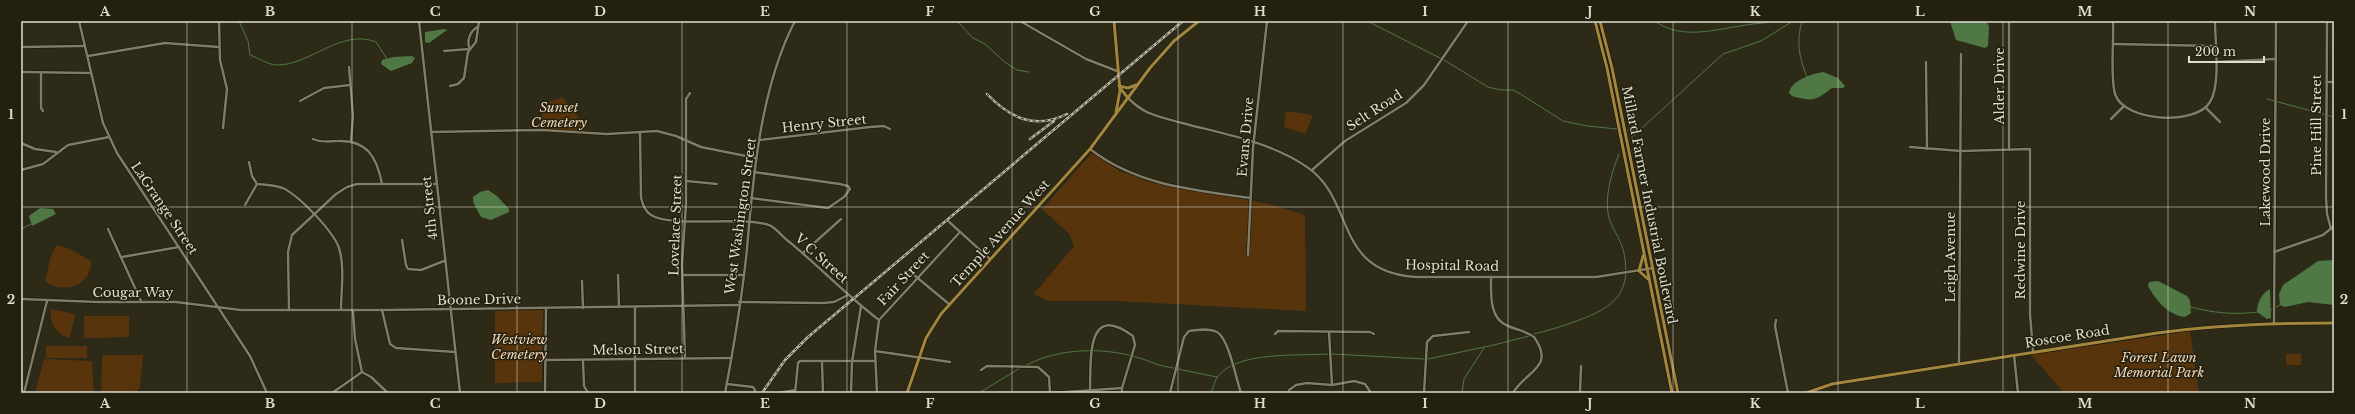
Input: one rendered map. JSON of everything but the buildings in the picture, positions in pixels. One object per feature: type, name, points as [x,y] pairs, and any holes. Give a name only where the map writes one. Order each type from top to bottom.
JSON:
[{"type":"main road","points":[[1114,21],[1119,86],[1119,98],[1115,114]]},
{"type":"main road","name":"Temple Avenue West","points":[[907,393],[919,356],[933,324],[949,304],[1090,148],[1128,98],[1136,85],[1174,41],[1199,21]]},
{"type":"main road","name":"Millard Farmer Industrial Boulevard","points":[[1595,21],[1607,68],[1672,393]]},
{"type":"main road","name":"Millard Farmer Industrial Boulevard","points":[[1600,21],[1611,60],[1678,393]]},
{"type":"main road","points":[[1119,86],[1128,88],[1136,85]]},
{"type":"main road","points":[[1119,86],[1128,98]]},
{"type":"main road","points":[[1644,252],[1639,271],[1649,281]]},
{"type":"main road","name":"Roscoe Road","points":[[1806,393],[1832,384],[2033,351],[2196,328],[2274,323],[2334,323]]},
{"type":"street","name":"LaGrange Street","points":[[79,21],[103,122],[110,137],[134,180],[220,308],[250,356],[267,393]]},
{"type":"street","points":[[219,21],[218,47],[227,89],[223,128]]},
{"type":"street","name":"4th Street","points":[[419,21],[444,261],[460,393]]},
{"type":"street","points":[[444,50],[470,49],[476,42],[479,21]]},
{"type":"street","name":"West Washington Street","points":[[725,393],[743,275],[756,158],[780,57],[794,21]]},
{"type":"street","points":[[1020,21],[1086,59],[1117,71]]},
{"type":"street","name":"Evans Drive","points":[[1248,255],[1254,143],[1267,21]]},
{"type":"street","name":"Selt Road","points":[[1312,170],[1350,138],[1406,104],[1424,85],[1468,21]]},
{"type":"street","name":"Alder Drive","points":[[2009,21],[2009,150]]},
{"type":"street","points":[[2114,21],[2113,84],[2115,95],[2123,107],[2146,116],[2184,116],[2206,108],[2213,95],[2215,62],[2214,21]]},
{"type":"street","name":"Lakewood Drive","points":[[2274,323],[2276,21]]},
{"type":"street","name":"Pine Hill Street","points":[[2327,21],[2326,197],[2327,214],[2331,229]]},
{"type":"street","points":[[450,86],[458,84],[464,78],[470,49],[468,46],[470,34],[477,27]]},
{"type":"street","points":[[88,56],[165,43],[218,47]]},
{"type":"street","points":[[2114,44],[2215,46]]},
{"type":"street","points":[[21,47],[85,46]]},
{"type":"street","name":"Leigh Avenue","points":[[1959,364],[1961,54]]},
{"type":"street","points":[[2215,62],[2276,59]]},
{"type":"street","points":[[1926,62],[1927,149]]},
{"type":"street","points":[[349,67],[353,116],[350,141]]},
{"type":"street","points":[[21,72],[91,73]]},
{"type":"street","points":[[41,72],[41,108],[43,111]]},
{"type":"street","points":[[2327,82],[2334,82]]},
{"type":"street","points":[[300,101],[324,88],[350,86]]},
{"type":"street","name":"Lovelace Street","points":[[685,358],[683,275],[688,142],[686,99],[690,93]]},
{"type":"street","name":"Hospital Road","points":[[1128,98],[1151,115],[1254,143],[1286,154],[1312,170],[1333,197],[1353,243],[1366,257],[1382,268],[1410,276],[1491,277],[1596,277],[1653,268]]},
{"type":"street","points":[[2111,119],[2123,107]]},
{"type":"street","points":[[2206,108],[2220,122]]},
{"type":"street","name":"Henry Street","points":[[760,140],[870,127],[884,126],[890,129]]},
{"type":"street","points":[[431,132],[542,130],[607,134],[663,132],[701,147],[756,158]]},
{"type":"street","name":"V C Street","points":[[640,132],[641,191],[644,208],[657,218],[748,222],[770,226],[803,253],[848,295],[879,320]]},
{"type":"street","points":[[21,170],[43,164],[57,152],[73,143],[110,137]]},
{"type":"street","points":[[313,139],[318,142],[350,141],[365,149],[374,158],[382,184]]},
{"type":"street","points":[[21,143],[36,149],[57,152]]},
{"type":"street","points":[[1910,147],[1961,151],[2009,150]]},
{"type":"street","points":[[1090,148],[1108,162],[1144,179],[1250,198]]},
{"type":"street","name":"Redwine Drive","points":[[2009,150],[2030,149],[2030,314],[2033,351]]},
{"type":"street","points":[[249,162],[250,171],[257,184]]},
{"type":"street","points":[[751,198],[828,208],[850,191],[850,187],[844,185],[754,172]]},
{"type":"street","points":[[686,181],[717,184]]},
{"type":"street","points":[[245,205],[257,184]]},
{"type":"street","points":[[257,184],[284,189],[313,214],[330,232],[340,249],[341,310]]},
{"type":"street","points":[[289,310],[289,242],[297,228],[313,214],[347,187],[357,184],[437,184]]},
{"type":"street","points":[[803,253],[841,219]]},
{"type":"street","points":[[947,220],[990,259]]},
{"type":"street","points":[[2274,252],[2323,235],[2334,226]]},
{"type":"street","points":[[108,229],[141,301]]},
{"type":"street","name":"Fair Street","points":[[877,393],[875,351],[879,320],[960,232]]},
{"type":"street","points":[[402,240],[408,269],[421,270],[444,261]]},
{"type":"street","points":[[122,257],[179,247]]},
{"type":"street","points":[[908,270],[949,304]]},
{"type":"street","points":[[683,275],[743,275]]},
{"type":"street","points":[[618,276],[619,307]]},
{"type":"street","points":[[1491,277],[1492,302],[1495,315],[1506,326],[1534,337],[1542,353],[1541,362],[1535,371],[1518,385],[1513,393]]},
{"type":"street","points":[[582,281],[583,308]]},
{"type":"street","name":"Boone Drive","points":[[220,308],[289,310],[635,308],[684,305],[823,303],[834,302],[848,295]]},
{"type":"street","name":"Cougar Way","points":[[21,299],[47,301],[187,302],[220,308]]},
{"type":"street","points":[[24,393],[47,301]]},
{"type":"street","points":[[850,393],[852,362],[861,306]]},
{"type":"street","points":[[545,393],[546,308]]},
{"type":"street","points":[[635,308],[635,393]]},
{"type":"street","points":[[353,310],[355,339],[362,372]]},
{"type":"street","points":[[382,310],[390,344],[396,348],[455,352]]},
{"type":"street","points":[[1776,320],[1775,326],[1788,393]]},
{"type":"street","points":[[1090,390],[1093,337],[1102,327],[1112,324],[1123,328],[1133,336],[1135,345],[1122,388],[1122,393]]},
{"type":"street","points":[[1170,393],[1184,337],[1189,331],[1205,330],[1214,331],[1223,338],[1241,393]]},
{"type":"street","points":[[1275,334],[1278,331],[1370,332],[1374,334]]},
{"type":"street","points":[[1329,332],[1332,385]]},
{"type":"street","points":[[1424,393],[1427,342],[1433,336],[1469,332]]},
{"type":"street","points":[[875,351],[919,356],[950,362]]},
{"type":"street","points":[[2014,355],[2018,393]]},
{"type":"street","name":"Melson Street","points":[[545,360],[583,361],[731,358]]},
{"type":"street","points":[[583,361],[584,386],[588,393]]},
{"type":"street","points":[[822,362],[824,393]]},
{"type":"street","points":[[778,393],[795,392],[798,363],[875,362]]},
{"type":"street","points":[[981,370],[987,366],[1038,367],[1049,377],[1051,393],[1122,388]]},
{"type":"street","points":[[1580,393],[1581,366]]},
{"type":"street","points":[[332,393],[362,372]]},
{"type":"street","points":[[362,372],[371,376],[388,393]]},
{"type":"street","points":[[1289,390],[1296,385],[1307,383],[1332,385],[1360,381],[1370,388],[1371,393]]},
{"type":"street","points":[[727,384],[747,385],[755,392]]},
{"type":"green space","name":"Sunset Cemetery","points":[[563,97],[583,123],[583,131],[539,128],[539,120],[549,102]]},
{"type":"green space","points":[[1286,111],[1313,115],[1305,134],[1284,127]]},
{"type":"green space","points":[[1092,153],[1120,171],[1152,182],[1273,205],[1305,215],[1306,311],[1118,301],[1047,301],[1034,294],[1074,246],[1069,234],[1042,209]]},
{"type":"green space","points":[[56,245],[68,248],[91,261],[90,270],[87,277],[75,286],[60,287],[45,281],[51,256]]},
{"type":"green space","points":[[51,309],[75,314],[70,338],[61,334],[54,328],[51,319]]},
{"type":"green space","name":"Westview Cemetery","points":[[543,310],[542,382],[495,383],[495,311]]},
{"type":"green space","points":[[84,316],[129,316],[129,337],[84,338]]},
{"type":"green space","name":"Forest Lawn Memorial Park","points":[[2190,331],[2199,393],[2064,393],[2031,355]]},
{"type":"green space","points":[[46,346],[87,346],[87,358],[46,358]]},
{"type":"green space","points":[[2286,354],[2301,354],[2301,365],[2286,365]]},
{"type":"green space","points":[[104,355],[143,355],[140,387],[137,391],[126,393],[101,392],[102,357]]},
{"type":"green space","points":[[44,359],[92,361],[94,393],[35,393]]},
{"type":"shaded area","points":[[1950,21],[1986,21],[1989,26],[1988,46],[1985,48],[1956,40]]},
{"type":"shaded area","points":[[444,29],[447,30],[429,43],[425,42],[425,32]]},
{"type":"shaded area","points":[[412,56],[415,58],[412,63],[391,71],[381,64],[382,60],[393,57]]},
{"type":"shaded area","points":[[1823,72],[1838,78],[1845,86],[1843,88],[1832,88],[1814,99],[1795,97],[1789,93],[1791,88],[1798,81],[1813,74]]},
{"type":"shaded area","points":[[488,190],[497,196],[509,209],[509,212],[491,220],[481,217],[473,202],[473,197],[480,192]]},
{"type":"shaded area","points":[[40,208],[53,209],[56,214],[32,226],[29,216]]},
{"type":"shaded area","points":[[2334,260],[2334,305],[2308,302],[2285,307],[2280,305],[2279,294],[2283,285],[2318,261]]},
{"type":"shaded area","points":[[2158,281],[2187,296],[2190,300],[2191,313],[2185,317],[2179,316],[2167,310],[2148,286],[2149,282]]},
{"type":"shaded area","points":[[2270,289],[2271,318],[2267,319],[2257,312],[2257,308],[2262,295]]},
{"type":"waterway","points":[[239,21],[248,41],[250,55],[276,65],[289,64],[301,60],[338,43],[363,39],[376,42],[387,59]]},
{"type":"waterway","points":[[957,21],[973,38],[985,44],[1006,63],[1017,70],[1029,72]]},
{"type":"waterway","points":[[1367,21],[1440,58]]},
{"type":"waterway","points":[[1655,21],[1676,31],[1688,32],[1711,31],[1773,21]]},
{"type":"waterway","points":[[1631,138],[1723,54],[1761,41],[1793,21]]},
{"type":"waterway","points":[[1802,21],[1799,36],[1799,49],[1807,77]]},
{"type":"waterway","points":[[1444,60],[1488,87],[1501,90],[1513,90],[1563,121],[1587,126],[1617,129]]},
{"type":"waterway","points":[[2267,99],[2334,117]]},
{"type":"waterway","points":[[1628,130],[1638,130]]},
{"type":"waterway","points":[[1534,334],[1571,323],[1596,313],[1615,300],[1621,291],[1625,281],[1626,268],[1624,253],[1621,242],[1609,218],[1607,206],[1610,183],[1619,154]]},
{"type":"waterway","points":[[21,229],[31,224]]},
{"type":"waterway","points":[[2271,310],[2280,305]]},
{"type":"waterway","points":[[2191,307],[2224,313],[2258,312]]},
{"type":"waterway","points":[[1428,359],[1529,336]]},
{"type":"waterway","points":[[1462,393],[1464,379],[1484,348]]},
{"type":"waterway","points":[[1025,366],[1051,356],[1080,351],[1094,351],[1123,354],[1163,366],[1217,377]]},
{"type":"waterway","points":[[1211,393],[1218,376],[1227,368],[1240,362],[1270,356],[1328,354]]},
{"type":"waterway","points":[[1332,354],[1424,359]]},
{"type":"waterway","points":[[979,393],[1020,368]]},
{"type":"railway","points":[[762,393],[785,360],[808,337],[1183,21]]},
{"type":"railway","points":[[987,94],[1005,110],[1024,119],[1044,121],[1055,119],[1067,114]]},
{"type":"railway","points":[[1030,139],[1054,121]]}]
